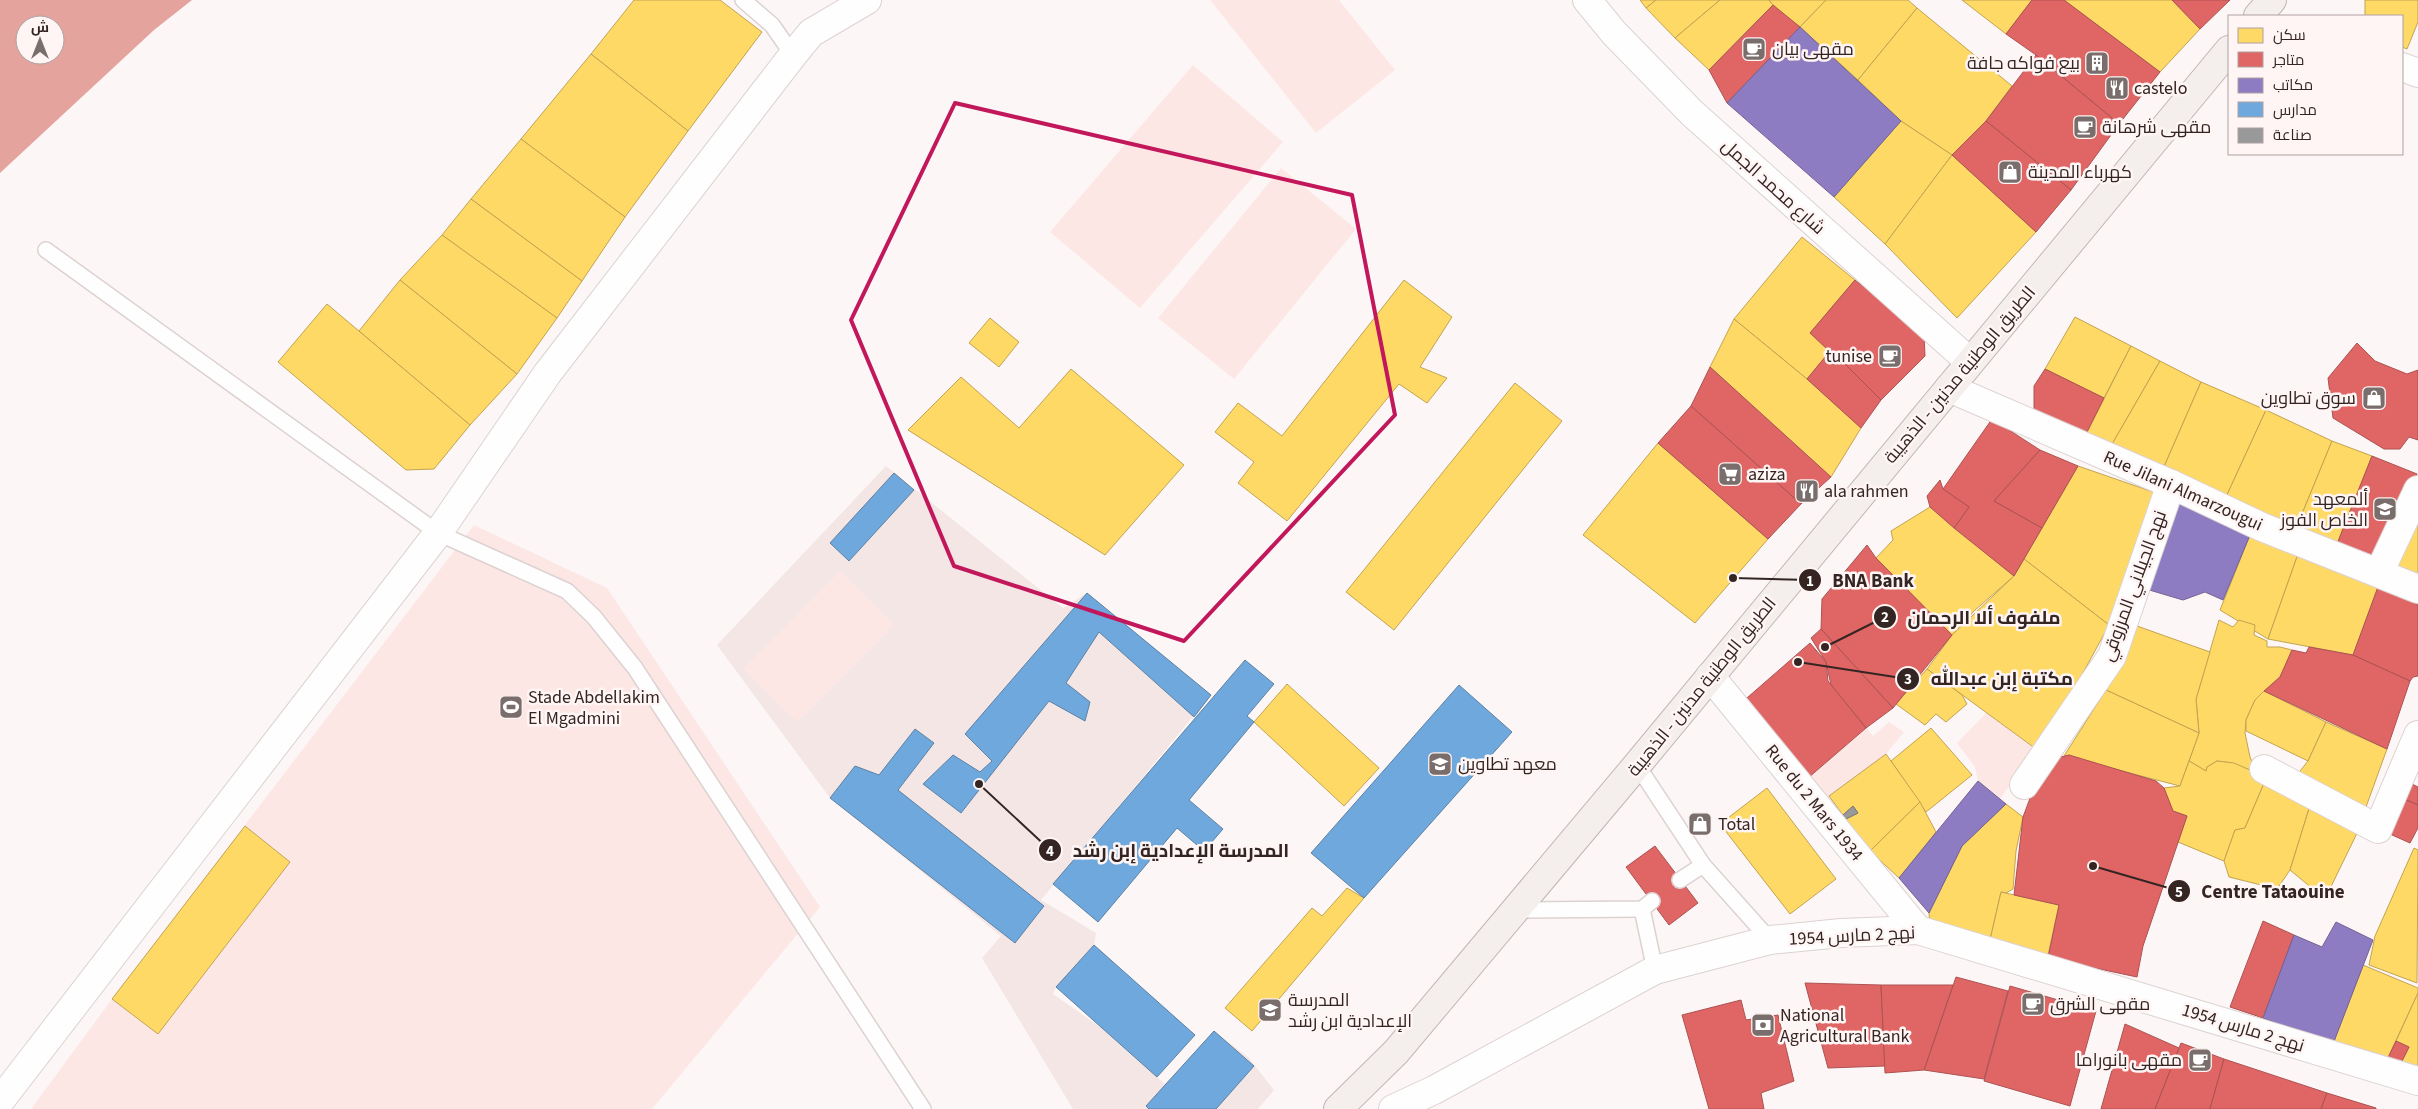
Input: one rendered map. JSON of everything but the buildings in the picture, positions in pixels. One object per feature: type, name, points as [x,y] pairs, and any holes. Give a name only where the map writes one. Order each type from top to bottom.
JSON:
[{"type":"main road","points":[[2259,15],[2272,0]]},
{"type":"main road","name":"الطريق الوطنية مدنين - الذهيبة","points":[[1338,1109],[1396,1052],[1516,910],[2228,51]]},
{"type":"street","points":[[0,1101],[438,533],[547,374],[793,55],[811,33],[867,0]]},
{"type":"street","name":"شارع محمد الجمل","points":[[1587,0],[1614,33],[1692,113],[1970,362]]},
{"type":"street","points":[[2403,67],[2418,72]]},
{"type":"street","name":"Rue Jilani Almarzougui","points":[[1949,388],[2172,484],[2262,527],[2418,589]]},
{"type":"street","name":"نهج الجيلاني المرزوقي","points":[[2024,785],[2112,656],[2172,484]]},
{"type":"street","points":[[2379,572],[2418,490]]},
{"type":"street","name":"Rue du 2 Mars 1934","points":[[1710,676],[1918,930]]},
{"type":"street","points":[[2264,769],[2378,830],[2418,736]]},
{"type":"street","name":"نهج 2 مارس 1954","points":[[1393,1109],[1434,1090],[1655,970],[1770,940],[1841,933],[1918,930],[2418,1081]]},
{"type":"lane","points":[[743,0],[772,25],[793,55]]},
{"type":"lane","points":[[46,250],[438,533],[567,591],[594,617],[635,668],[923,1109]]},
{"type":"lane","points":[[1637,766],[1703,865],[1770,940]]},
{"type":"lane","points":[[1680,880],[1703,865]]},
{"type":"lane","points":[[1516,910],[1647,905],[1655,970]]},
{"type":"highlighted area","points":[[955,103],[1352,195],[1395,415],[1184,641],[954,566],[851,320]]},
{"type":"shaded area","points":[[0,0],[192,0],[154,30],[0,173]]},
{"type":"shaded area","points":[[1210,0],[1339,0],[1395,70],[1316,133]]},
{"type":"shaded area","points":[[1193,65],[1283,142],[1140,308],[1050,232]]},
{"type":"shaded area","points":[[1281,168],[1356,229],[1234,379],[1158,318]]},
{"type":"shaded area","points":[[886,466],[1063,608],[1087,593],[1211,695],[1041,900],[1096,933],[1094,945],[1056,987],[1053,994],[1103,1029],[1165,1084],[1214,1031],[1249,1058],[1274,1090],[1258,1109],[1073,1109],[982,958],[1001,936],[830,798],[717,645]]},
{"type":"shaded area","name":"Stade Abdelاakim El Mgadmini","points":[[474,525],[607,588],[820,907],[652,1109],[31,1109],[112,999]]},
{"type":"shaded area","points":[[840,571],[894,625],[797,722],[743,669]]},
{"type":"shaded area","points":[[1986,713],[2035,749],[2000,799],[1978,781],[1975,767],[1957,743]]},
{"type":"shaded area","points":[[1889,722],[1904,732],[1886,754],[1826,799],[1808,778],[1866,728],[1873,736]]},
{"type":"place","name":"مقهى بيان","points":[[1754,49]]},
{"type":"place","name":"بيع فواكه جافة","points":[[2097,63]]},
{"type":"place","name":"castelo","points":[[2117,88]]},
{"type":"place","name":"مقهى شرهانة","points":[[2085,127]]},
{"type":"place","name":"كهرباء المدينة","points":[[2010,172]]},
{"type":"place","name":"tunise","points":[[1890,356]]},
{"type":"place","name":"سوق تطاوين","points":[[2374,398]]},
{"type":"place","name":"aziza","points":[[1730,474]]},
{"type":"place","name":"ala rahmen","points":[[1807,491]]},
{"type":"place","name":"ألمعهد الخاص الفوز","points":[[2385,509]]},
{"type":"place","name":"BNA Bank","points":[[1733,578]]},
{"type":"place","name":"ملفوف ألا الرحمان","points":[[1825,647]]},
{"type":"place","name":"مكتبة إبن عبدالله","points":[[1798,662]]},
{"type":"place","name":"Stade Abdelاakim El Mgadmini","points":[[511,707]]},
{"type":"place","name":"معهد تطاوين","points":[[1440,764]]},
{"type":"place","name":"المدرسة الإعدادية إبن رشد","points":[[979,784]]},
{"type":"place","name":"Total","points":[[1700,824]]},
{"type":"place","name":"Centre Tataouine","points":[[2093,866]]},
{"type":"place","name":"مقهى الشرق","points":[[2033,1004]]},
{"type":"place","name":"المدرسة الإعدادية ابن رشد","points":[[1270,1010]]},
{"type":"place","name":"National Agricultural Bank","points":[[1763,1025]]},
{"type":"place","name":"مقهى بانوراما","points":[[2200,1060]]}]
